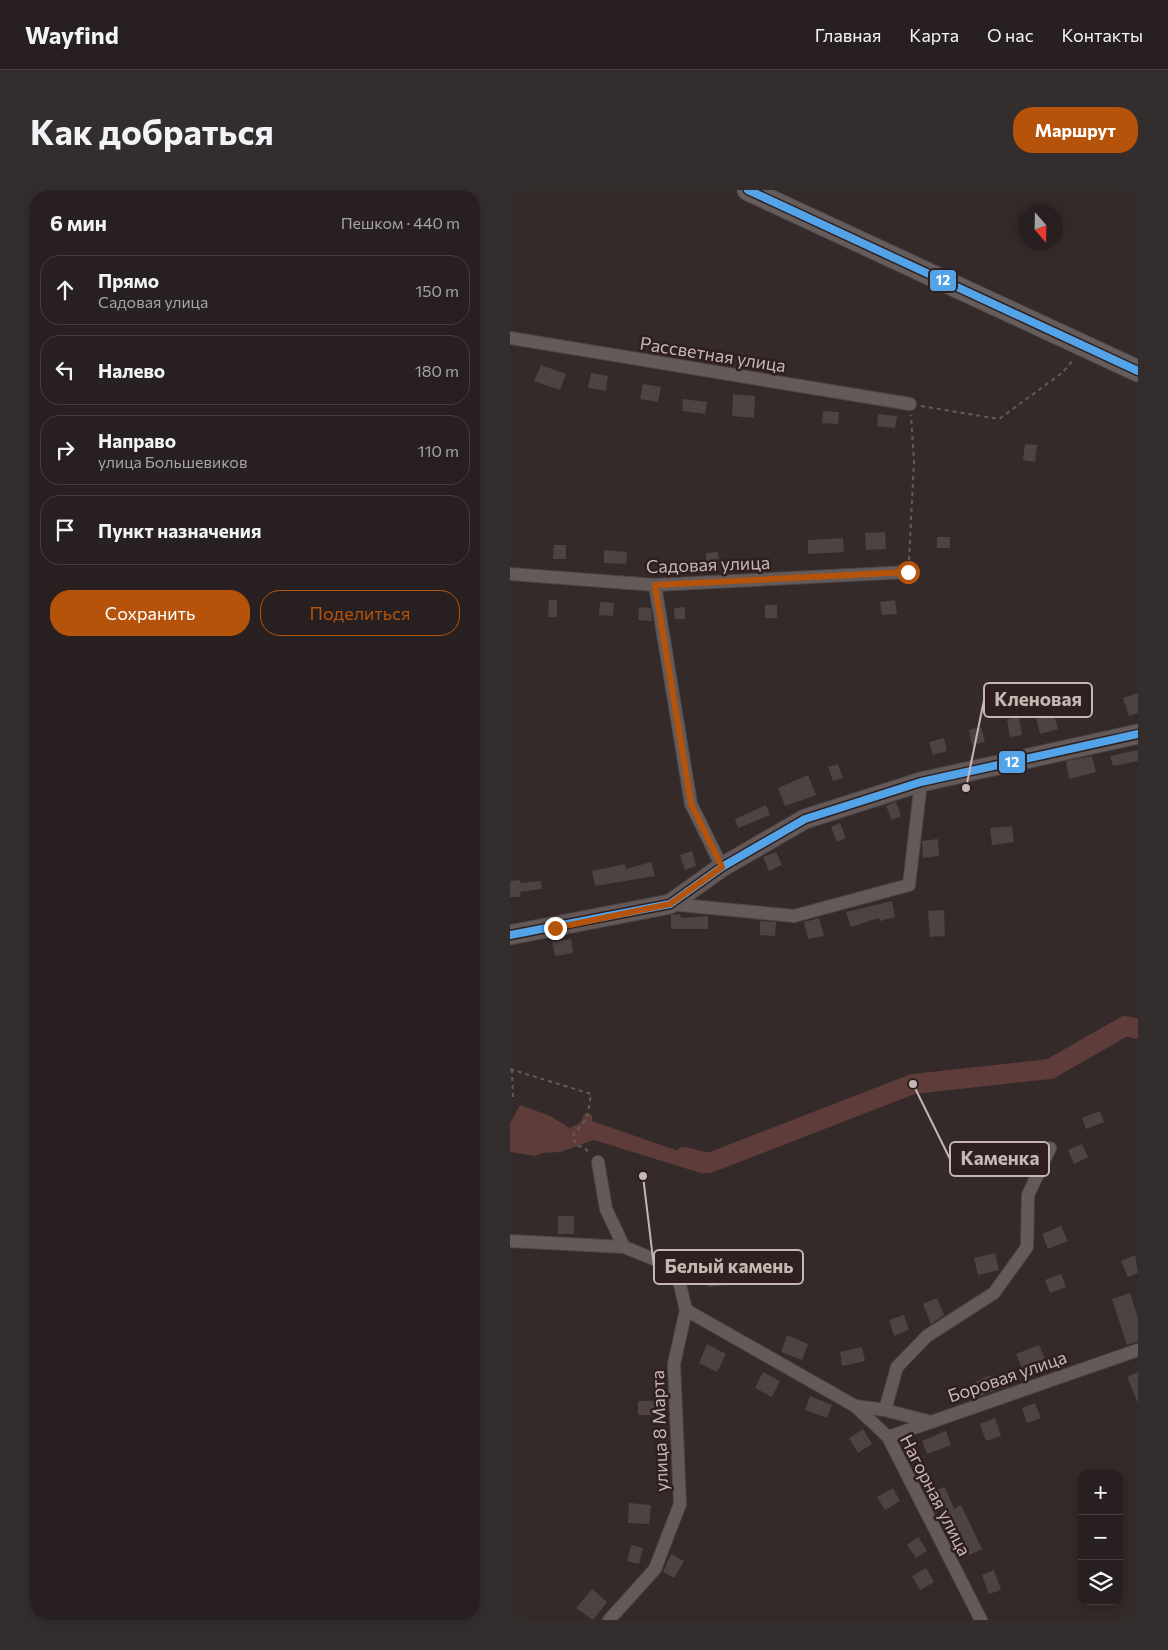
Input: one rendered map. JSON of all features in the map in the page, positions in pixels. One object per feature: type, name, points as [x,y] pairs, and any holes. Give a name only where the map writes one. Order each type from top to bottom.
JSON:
[{"type":"main road","points":[[748,190],[1138,371]]},
{"type":"street","name":"Рассветная улица","points":[[510,338],[910,404]]},
{"type":"street","name":"Садовая улица","points":[[510,574],[655,585],[908,572]]},
{"type":"street","points":[[655,585],[691,804],[722,867]]},
{"type":"street","points":[[670,904],[722,867],[806,819],[920,782],[1138,734]]},
{"type":"street","points":[[510,935],[670,904],[794,916],[909,885],[920,782]]},
{"type":"street","points":[[885,1410],[897,1367],[927,1336],[994,1292],[1027,1247],[1028,1195],[1050,1148]]},
{"type":"street","points":[[598,1162],[606,1209],[624,1248]]},
{"type":"street","points":[[510,1241],[624,1248],[676,1268],[686,1310]]},
{"type":"street","name":"Нагорная улица","points":[[686,1310],[855,1406],[888,1438],[981,1620]]},
{"type":"street","name":"улица 8 Марта","points":[[609,1620],[655,1569],[680,1504],[674,1364],[686,1310]]},
{"type":"street","name":"Боровая улица","points":[[888,1438],[1138,1350]]},
{"type":"street","points":[[855,1406],[885,1410],[931,1422]]},
{"type":"path","points":[[908,572],[914,462],[910,404],[999,419],[1062,373],[1085,346]]},
{"type":"path","points":[[513,1101],[511,1069],[591,1094],[587,1118],[572,1137],[578,1146],[584,1147]]},
{"type":"shaded area","points":[[520,1105],[550,1116],[570,1128],[580,1123],[585,1113],[592,1115],[592,1121],[684,1153],[705,1152],[709,1163],[704,1174],[594,1140],[560,1152],[542,1153],[535,1156],[510,1152],[510,1123]]},
{"type":"building","points":[[541,365],[566,374],[560,390],[534,381]]},
{"type":"building","points":[[591,373],[608,376],[606,391],[588,388]]},
{"type":"building","points":[[643,384],[661,387],[658,402],[640,399]]},
{"type":"building","points":[[733,394],[755,396],[754,418],[732,416]]},
{"type":"building","points":[[683,399],[707,402],[705,414],[682,411]]},
{"type":"building","points":[[823,411],[839,412],[838,424],[822,423]]},
{"type":"building","points":[[878,414],[897,416],[895,428],[877,426]]},
{"type":"building","points":[[1025,444],[1037,445],[1035,462],[1023,460]]},
{"type":"building","points":[[885,532],[886,549],[866,550],[865,533]]},
{"type":"building","points":[[937,537],[950,537],[950,548],[937,548]]},
{"type":"building","points":[[843,538],[844,552],[808,554],[808,540]]},
{"type":"building","points":[[554,545],[566,545],[566,559],[553,559]]},
{"type":"building","points":[[604,550],[627,552],[626,564],[604,563]]},
{"type":"building","points":[[718,552],[719,565],[707,566],[706,553]]},
{"type":"building","points":[[549,600],[557,600],[557,617],[548,617]]},
{"type":"building","points":[[895,600],[897,614],[882,615],[880,602]]},
{"type":"building","points":[[600,602],[614,603],[613,616],[599,615]]},
{"type":"building","points":[[765,605],[777,605],[777,618],[765,618]]},
{"type":"building","points":[[639,607],[651,608],[652,621],[638,620]]},
{"type":"building","points":[[685,607],[685,619],[675,619],[674,608]]},
{"type":"building","points":[[1138,693],[1138,713],[1129,716],[1123,698]]},
{"type":"building","points":[[1053,712],[1058,729],[1040,734],[1036,717]]},
{"type":"building","points":[[1019,717],[1022,735],[1010,737],[1007,719]]},
{"type":"building","points":[[981,727],[985,742],[972,745],[969,730]]},
{"type":"building","points":[[944,738],[947,751],[933,755],[929,742]]},
{"type":"building","points":[[1138,750],[1138,761],[1113,766],[1110,756]]},
{"type":"building","points":[[1092,756],[1096,772],[1069,779],[1066,761]]},
{"type":"building","points":[[838,764],[843,778],[833,781],[828,767]]},
{"type":"building","points":[[808,775],[816,795],[785,806],[778,788]]},
{"type":"building","points":[[896,802],[901,816],[892,820],[886,806]]},
{"type":"building","points":[[766,805],[770,815],[738,828],[735,819]]},
{"type":"building","points":[[840,823],[846,838],[837,842],[831,827]]},
{"type":"building","points":[[1012,826],[1014,842],[992,845],[990,828]]},
{"type":"building","points":[[938,839],[939,856],[923,858],[922,841]]},
{"type":"building","points":[[692,851],[696,866],[685,870],[680,855]]},
{"type":"building","points":[[776,852],[782,865],[769,871],[763,857]]},
{"type":"building","points":[[651,862],[655,876],[595,886],[592,871],[625,864],[626,869]]},
{"type":"building","points":[[520,880],[520,883],[541,881],[542,889],[520,892],[521,897],[510,897],[510,881]]},
{"type":"building","points":[[892,901],[895,917],[880,921],[879,918],[851,927],[846,912]]},
{"type":"building","points":[[944,910],[945,936],[930,937],[928,911]]},
{"type":"building","points":[[680,914],[681,918],[708,916],[708,929],[671,929],[671,915]]},
{"type":"building","points":[[819,918],[824,936],[808,939],[804,922]]},
{"type":"building","points":[[760,921],[776,922],[775,936],[760,935]]},
{"type":"building","points":[[571,939],[573,953],[555,956],[552,942]]},
{"type":"building","points":[[1100,1111],[1104,1122],[1086,1129],[1082,1118]]},
{"type":"building","points":[[1082,1144],[1088,1157],[1074,1164],[1068,1150]]},
{"type":"building","points":[[558,1216],[574,1216],[574,1234],[558,1234]]},
{"type":"building","points":[[1061,1226],[1068,1241],[1048,1249],[1042,1234]]},
{"type":"building","points":[[995,1253],[999,1270],[978,1275],[974,1258]]},
{"type":"building","points":[[1135,1255],[1138,1273],[1128,1277],[1121,1261]]},
{"type":"building","points":[[722,1263],[725,1285],[708,1287],[705,1265]]},
{"type":"building","points":[[1061,1274],[1066,1287],[1050,1293],[1045,1280]]},
{"type":"building","points":[[1130,1293],[1138,1318],[1138,1341],[1127,1345],[1112,1299]]},
{"type":"building","points":[[937,1298],[944,1315],[931,1324],[923,1304]]},
{"type":"building","points":[[904,1315],[909,1330],[894,1336],[889,1320]]},
{"type":"building","points":[[787,1335],[808,1344],[802,1360],[781,1352]]},
{"type":"building","points":[[707,1344],[726,1354],[717,1372],[699,1363]]},
{"type":"building","points":[[1039,1345],[1047,1364],[1024,1373],[1016,1354]]},
{"type":"building","points":[[862,1347],[865,1361],[842,1366],[840,1352]]},
{"type":"building","points":[[763,1372],[780,1381],[772,1397],[755,1388]]},
{"type":"building","points":[[1138,1372],[1138,1403],[1127,1377]]},
{"type":"building","points":[[991,1375],[997,1390],[980,1396],[975,1382]]},
{"type":"building","points":[[810,1396],[832,1405],[827,1418],[805,1410]]},
{"type":"building","points":[[638,1401],[656,1401],[656,1415],[638,1415]]},
{"type":"building","points":[[1035,1403],[1041,1418],[1027,1423],[1022,1408]]},
{"type":"building","points":[[995,1418],[1001,1436],[986,1441],[980,1424]]},
{"type":"building","points":[[863,1429],[872,1444],[858,1453],[849,1438]]},
{"type":"building","points":[[946,1431],[951,1445],[927,1454],[922,1441]]},
{"type":"building","points":[[945,1487],[954,1509],[961,1505],[982,1549],[969,1555],[956,1528],[954,1529],[934,1491]]},
{"type":"building","points":[[893,1488],[900,1501],[885,1510],[877,1497]]},
{"type":"building","points":[[629,1503],[651,1505],[649,1524],[628,1523]]},
{"type":"building","points":[[918,1537],[927,1551],[916,1558],[907,1545]]},
{"type":"building","points":[[631,1545],[643,1548],[639,1564],[627,1561]]},
{"type":"building","points":[[671,1554],[684,1561],[674,1578],[663,1572]]},
{"type":"building","points":[[926,1568],[934,1582],[920,1590],[912,1576]]},
{"type":"building","points":[[994,1570],[1001,1590],[989,1594],[982,1575]]},
{"type":"building","points":[[592,1589],[607,1602],[593,1620],[576,1608]]},
{"type":"waterway","points":[[684,1157],[709,1163],[913,1084],[1050,1069],[1125,1026],[1138,1029]]},
{"type":"transit line","name":"12","points":[[748,190],[1138,371]]},
{"type":"transit line","name":"12","points":[[510,935],[670,904],[722,867],[805,819],[921,782],[1138,734]]},
{"type":"place","name":"Кленовая","points":[[966,788]]},
{"type":"place","name":"Каменка","points":[[913,1084]]},
{"type":"place","name":"Белый камень","points":[[643,1176]]},
{"type":"route","points":[[555,928],[670,904],[722,867],[691,804],[655,585],[908,572]]}]
